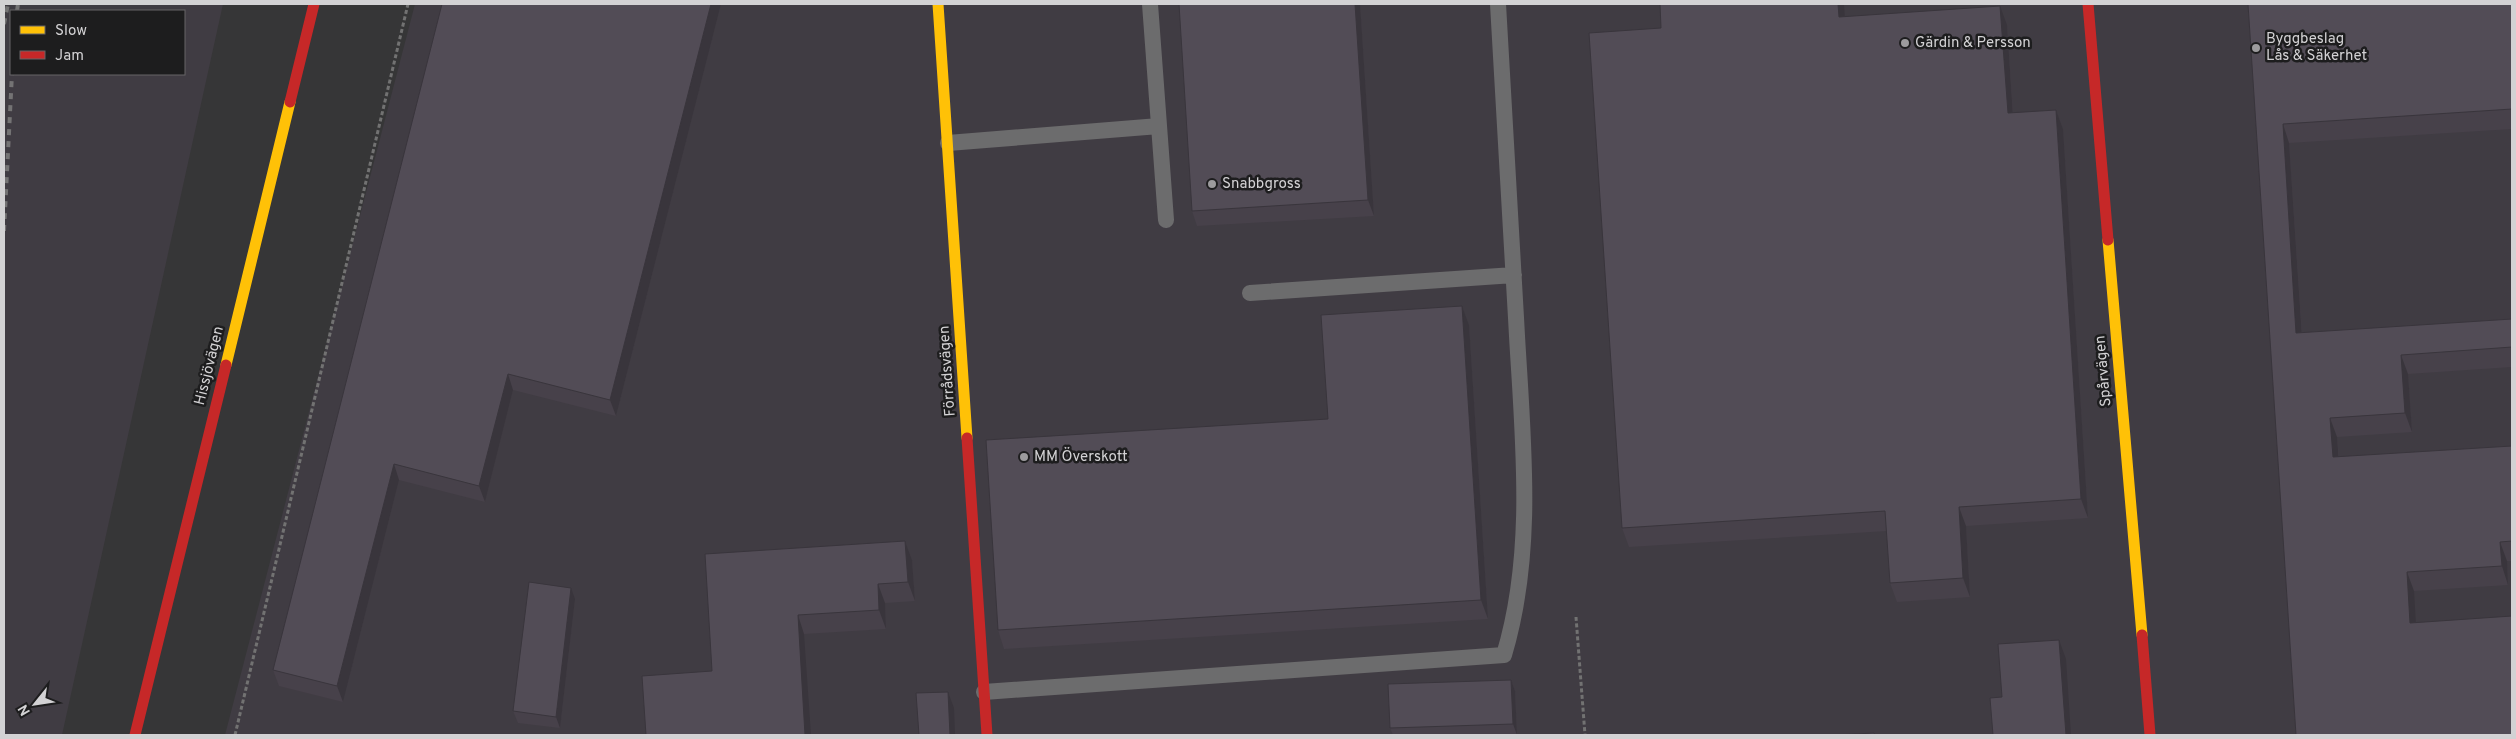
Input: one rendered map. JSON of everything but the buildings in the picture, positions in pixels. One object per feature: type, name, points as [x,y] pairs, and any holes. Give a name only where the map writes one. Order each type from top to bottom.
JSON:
[{"type":"street","name":"Hissjövägen","points":[[136,735],[314,4]]},
{"type":"street","name":"Förrådsvägen","points":[[938,4],[987,735]]},
{"type":"street","name":"Spårvägen","points":[[2088,4],[2150,735]]},
{"type":"lane","points":[[1150,4],[1166,220]]},
{"type":"lane","points":[[984,692],[1504,655],[1514,622],[1523,539],[1523,445],[1498,4]]},
{"type":"lane","points":[[948,143],[1159,126]]},
{"type":"lane","points":[[1250,293],[1514,276]]},
{"type":"path","points":[[235,735],[408,4]]},
{"type":"path","points":[[1576,617],[1585,735]]},
{"type":"shaded area","points":[[4,4],[223,4],[62,735],[4,735]]},
{"type":"shaded area","points":[[415,4],[2512,4],[2512,735],[225,735]]},
{"type":"railway","points":[[4,24],[8,4]]},
{"type":"railway","points":[[17,10],[18,4]]},
{"type":"railway","points":[[4,231],[12,75]]},
{"type":"traffic: slow","points":[[938,4],[967,438]]},
{"type":"traffic: slow","points":[[226,365],[290,102]]},
{"type":"traffic: slow","points":[[2108,240],[2142,635]]},
{"type":"traffic: jam","points":[[290,102],[314,4]]},
{"type":"traffic: jam","points":[[2088,4],[2108,240]]},
{"type":"traffic: jam","points":[[135,735],[226,365]]},
{"type":"traffic: jam","points":[[967,438],[987,735]]},
{"type":"traffic: jam","points":[[2142,635],[2150,735]]},
{"type":"place","name":"Gärdin & Persson","points":[[1905,43]]},
{"type":"place","name":"Byggbeslag Lås & Säkerhet","points":[[2256,48]]},
{"type":"place","name":"Snabbgross","points":[[1212,184]]},
{"type":"place","name":"MM Överskott","points":[[1024,457]]}]
